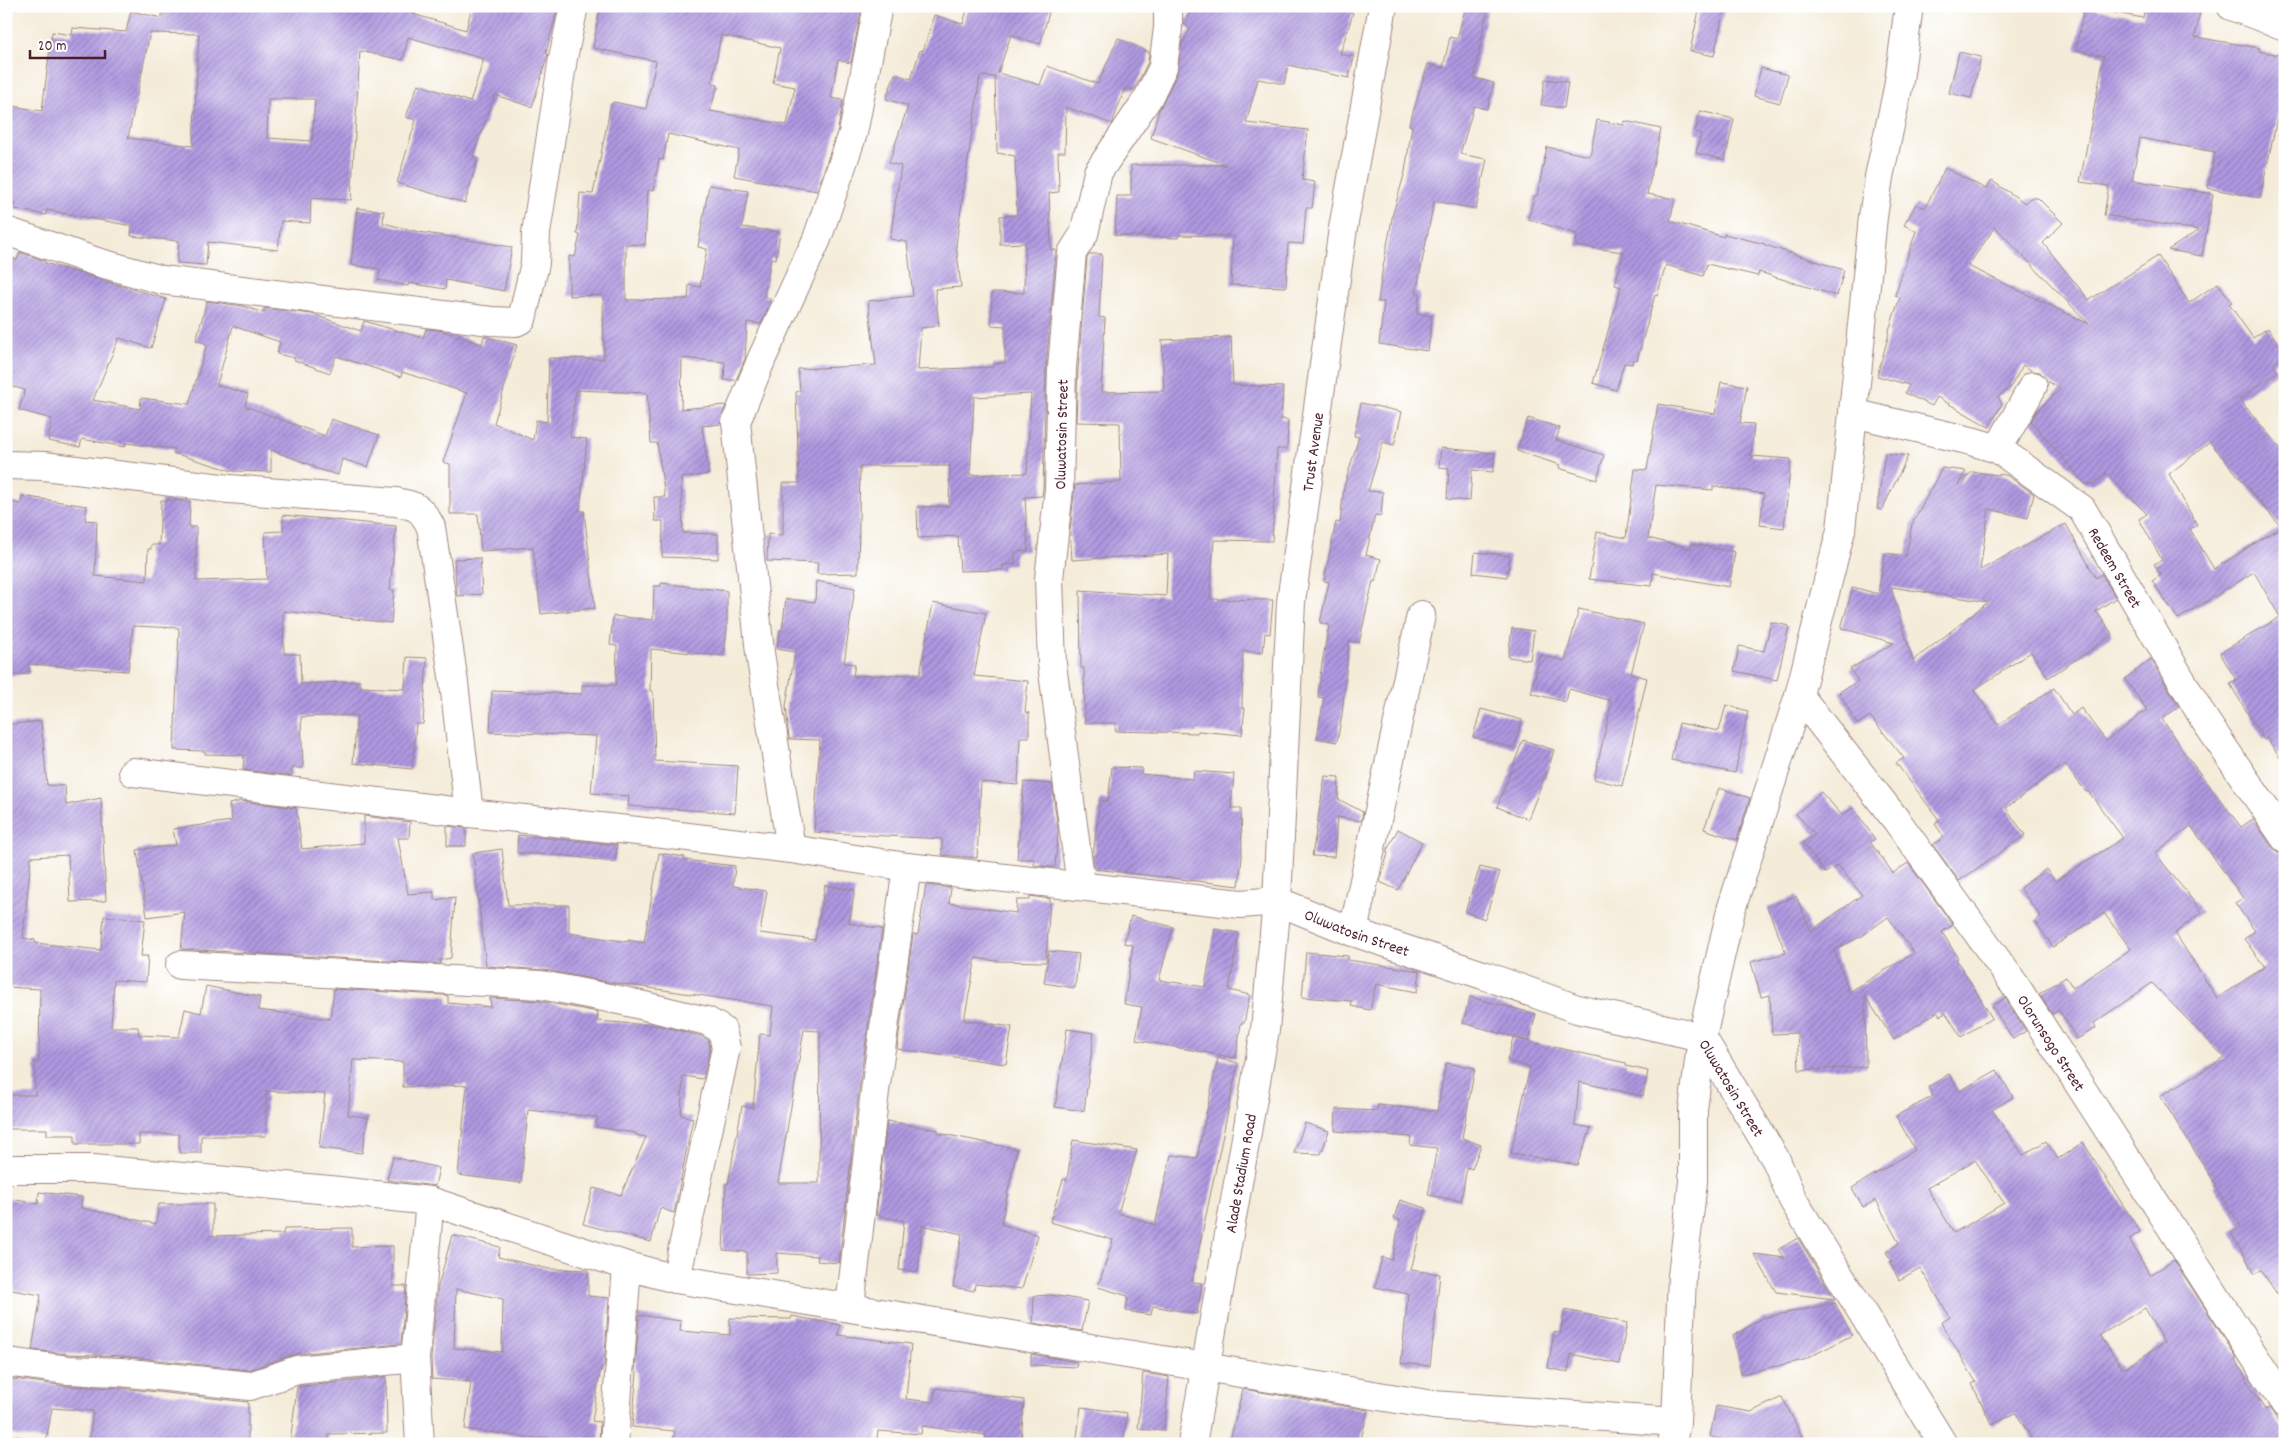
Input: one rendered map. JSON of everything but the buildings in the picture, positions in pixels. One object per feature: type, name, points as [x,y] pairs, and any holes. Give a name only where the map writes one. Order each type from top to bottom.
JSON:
[{"type":"street","points":[[6,231],[97,262],[162,280],[327,299],[387,309],[491,321],[516,322],[522,319],[536,263],[536,233],[563,58],[574,6]]},
{"type":"street","points":[[791,850],[760,653],[736,422],[762,358],[817,239],[850,142],[878,6]]},
{"type":"street","name":"Oluwatosin Street","points":[[1081,886],[1052,664],[1049,579],[1059,488],[1062,368],[1072,253],[1084,234],[1098,172],[1148,98],[1163,67],[1168,28],[1168,6]]},
{"type":"street","name":"Trust Avenue","points":[[1277,901],[1291,602],[1344,228],[1383,6]]},
{"type":"street","points":[[6,1169],[93,1169],[430,1201],[627,1266],[676,1279],[1434,1405],[1674,1433],[1682,1276],[1693,1182],[1693,1110],[1702,1037],[1731,910],[1799,695],[1841,530],[1878,177],[1898,88],[1909,6]]},
{"type":"street","points":[[2231,6],[2285,26]]},
{"type":"street","points":[[1998,449],[2033,386]]},
{"type":"street","name":"Redeem Street","points":[[1853,413],[1998,449],[2082,509],[2204,719],[2285,838]]},
{"type":"street","points":[[6,466],[44,466],[229,489],[396,502],[417,506],[426,516],[431,527],[454,684],[469,814]]},
{"type":"street","points":[[1353,932],[1421,615]]},
{"type":"street","name":"Olorunsogo Street","points":[[1799,695],[1897,821],[2015,985],[2285,1404]]},
{"type":"street","points":[[133,772],[469,814],[636,830],[907,867],[1241,904],[1277,901]]},
{"type":"street","points":[[850,1307],[875,1091],[907,867]]},
{"type":"street","name":"Oluwatosin Street","points":[[1277,901],[1353,932],[1577,1009],[1702,1037],[1776,1160],[1793,1200],[1943,1444]]},
{"type":"street","name":"Alade Stadium Road","points":[[1192,1444],[1265,1030],[1277,901]]},
{"type":"street","points":[[180,966],[541,985],[642,1005],[707,1021],[722,1030],[726,1048],[676,1279]]},
{"type":"street","points":[[420,1444],[415,1358],[430,1201]]},
{"type":"street","points":[[614,1444],[627,1266]]},
{"type":"street","points":[[6,1362],[68,1370],[121,1372],[250,1386],[297,1370],[415,1358]]}]
